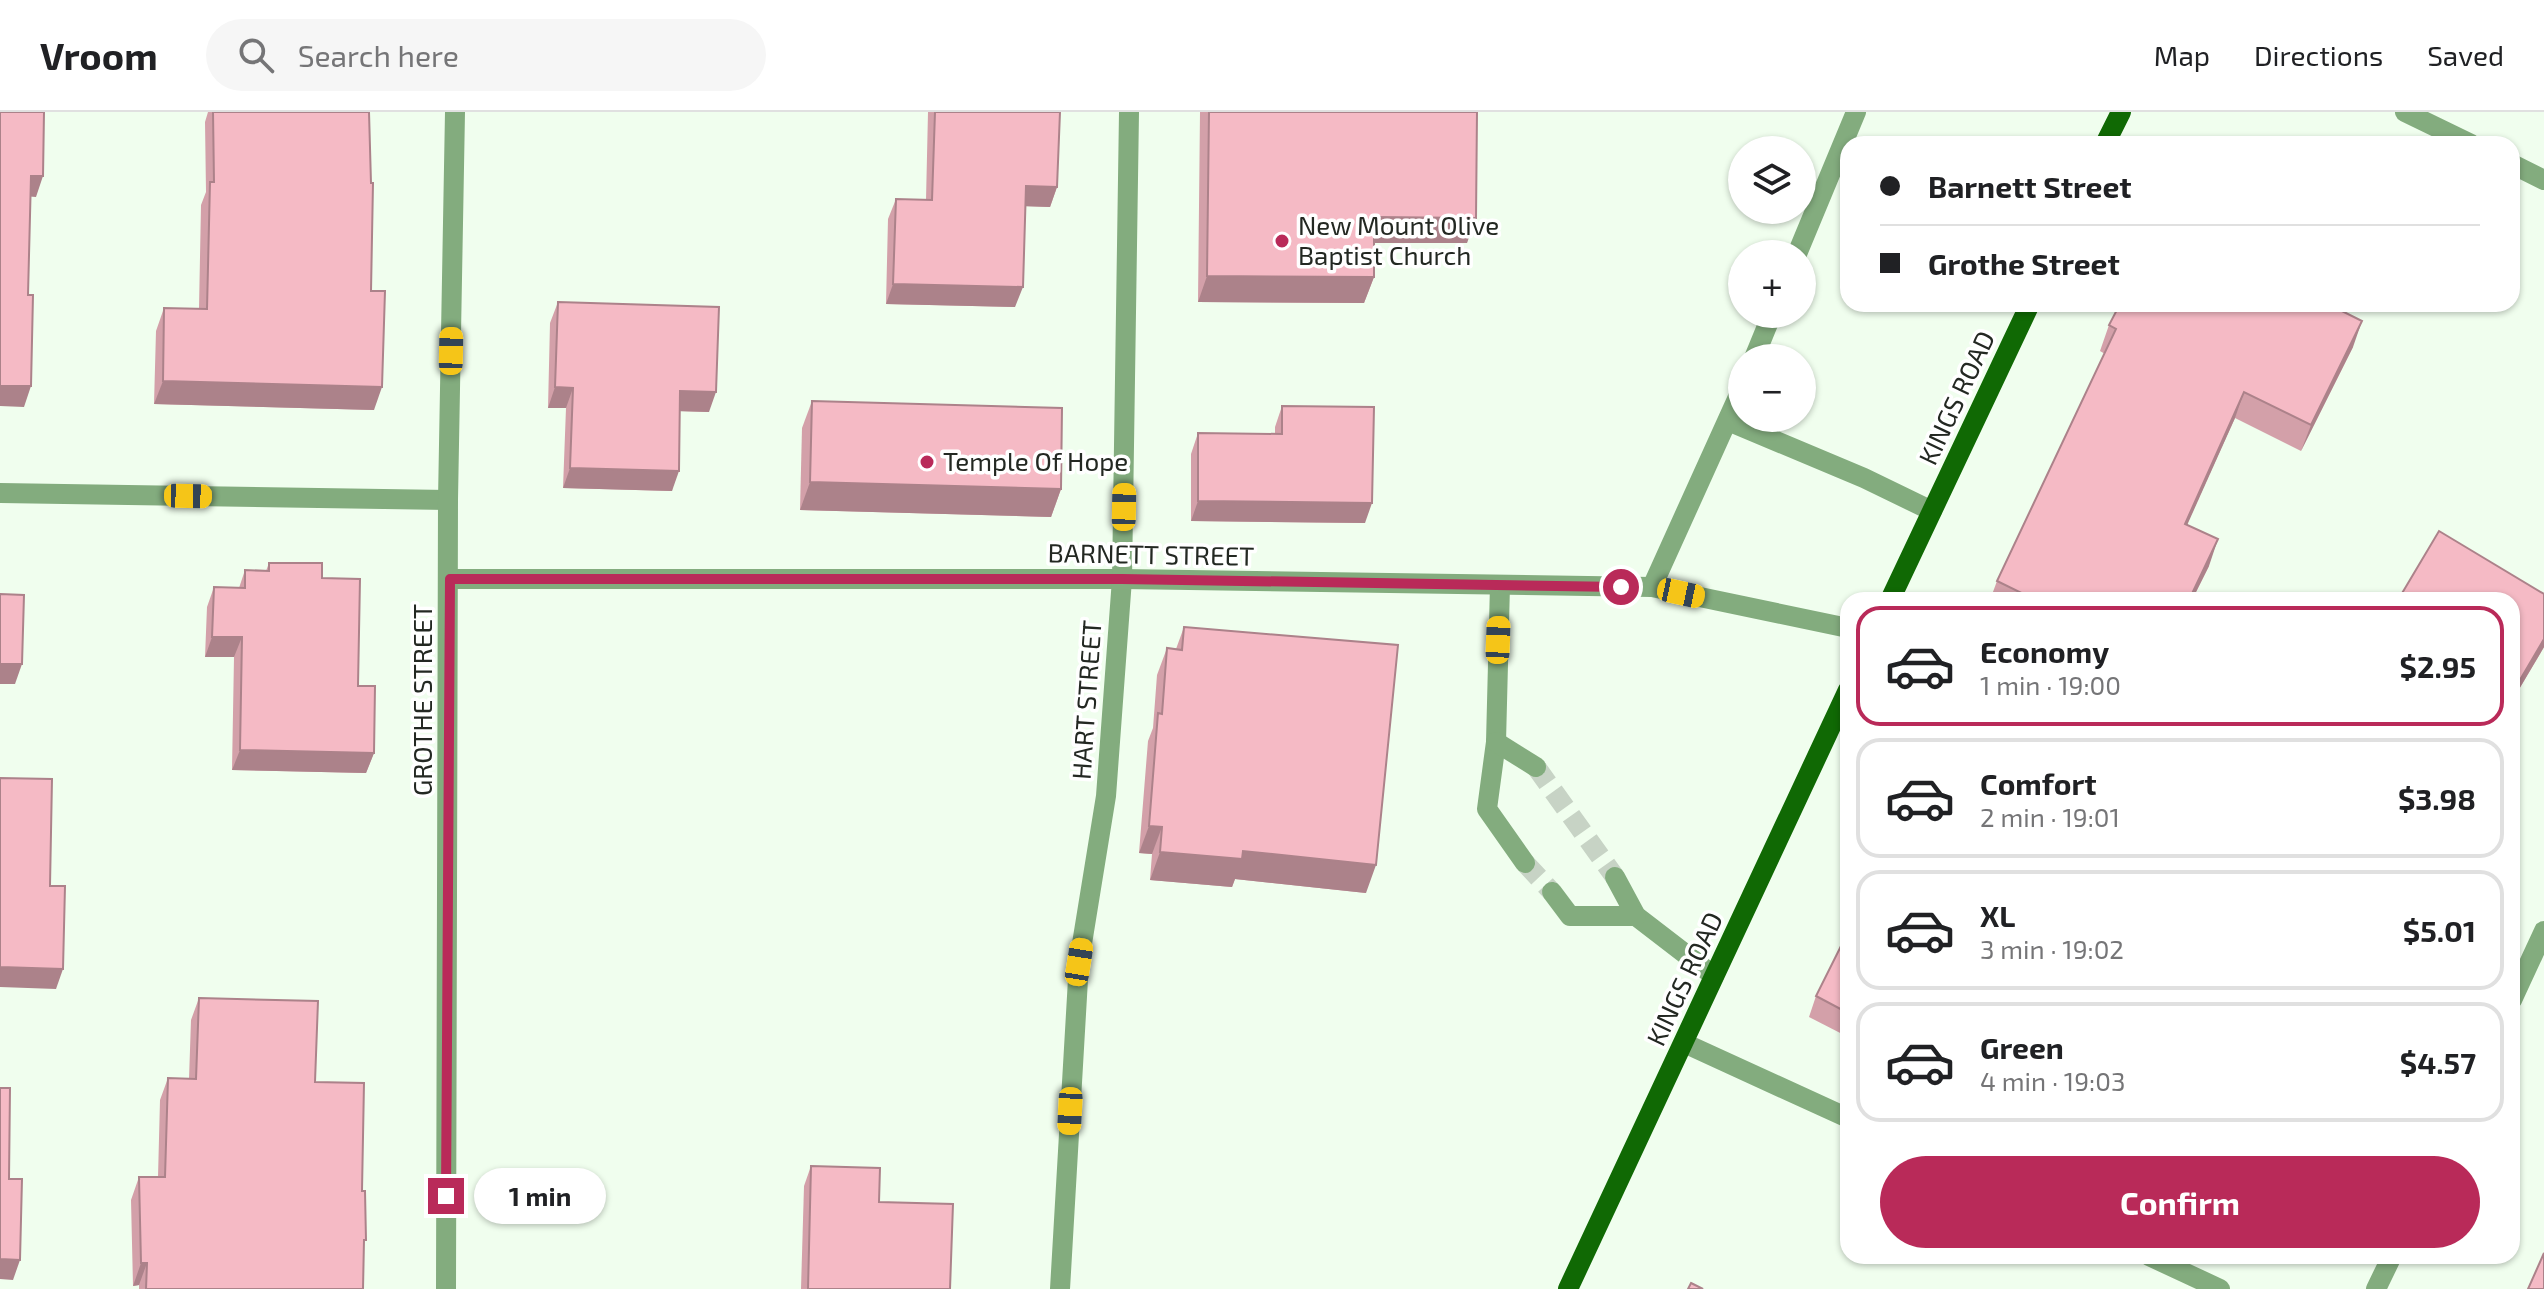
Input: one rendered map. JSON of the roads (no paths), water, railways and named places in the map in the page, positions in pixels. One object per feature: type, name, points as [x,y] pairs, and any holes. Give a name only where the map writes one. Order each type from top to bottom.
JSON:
[{"type":"main road","points":[[2109,136],[2121,112]]},
{"type":"main road","name":"KINGS ROAD","points":[[1894,592],[2026,312]]},
{"type":"main road","name":"KINGS ROAD","points":[[1568,1289],[1840,707]]},
{"type":"street","name":"GROTHE STREET","points":[[446,1289],[448,500],[455,112]]},
{"type":"street","name":"HART STREET","points":[[1060,1289],[1079,962],[1106,796],[1122,579],[1129,112]]},
{"type":"street","points":[[1846,136],[1856,112]]},
{"type":"street","points":[[2405,112],[2454,136]]},
{"type":"street","points":[[1803,240],[1840,151]]},
{"type":"street","points":[[2520,168],[2544,180]]},
{"type":"street","points":[[1652,587],[1728,421]]},
{"type":"street","points":[[1754,432],[1864,478],[1932,511]]},
{"type":"street","points":[[0,493],[448,500]]},
{"type":"street","name":"BARNETT STREET","points":[[450,579],[1122,579],[1652,587],[1840,626]]},
{"type":"street","points":[[1500,585],[1496,742],[1487,809],[1525,863]]},
{"type":"street","points":[[1496,742],[1536,767]]},
{"type":"street","points":[[1615,877],[1636,916],[1714,976]]},
{"type":"street","points":[[1552,892],[1570,916],[1636,916]]},
{"type":"street","points":[[2520,983],[2544,931]]},
{"type":"street","points":[[1684,1043],[1840,1114]]},
{"type":"street","points":[[2166,1264],[2220,1289]]},
{"type":"street","points":[[2376,1289],[2388,1264]]},
{"type":"tunnel","points":[[1536,767],[1615,877]]},
{"type":"tunnel","points":[[1525,863],[1552,892]]},
{"type":"place","name":"New Mount Olive Baptist Church","points":[[1282,241]]},
{"type":"place","name":"Temple Of Hope","points":[[927,462]]}]
